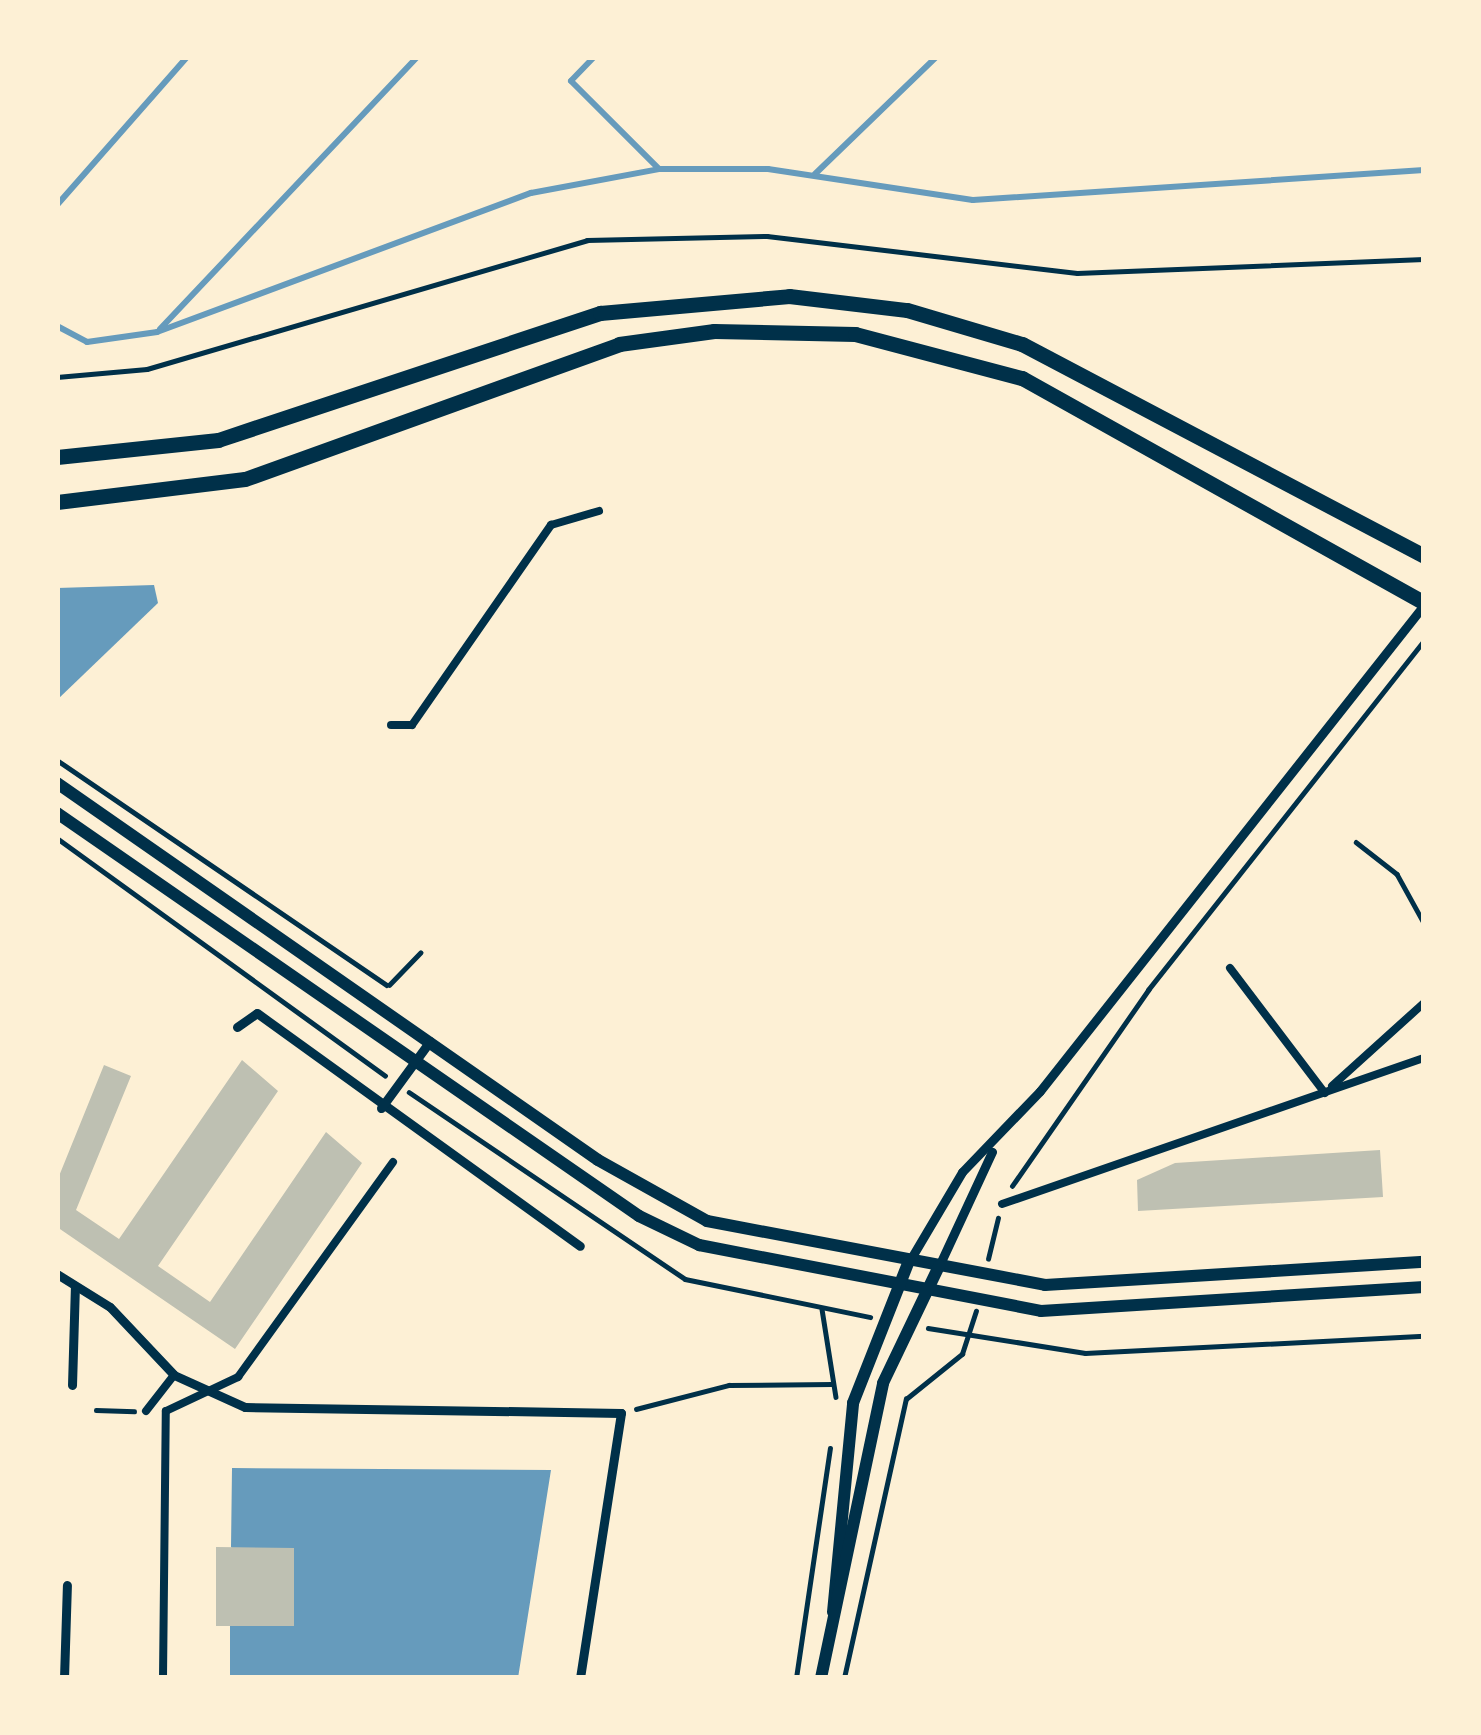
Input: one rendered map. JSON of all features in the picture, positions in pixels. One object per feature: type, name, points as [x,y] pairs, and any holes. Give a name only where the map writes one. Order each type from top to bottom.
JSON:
[{"type":"main road","points":[[57,458],[218,440],[600,313],[789,296],[907,310],[1022,344],[1424,556]]},
{"type":"main road","points":[[57,502],[245,479],[619,344],[714,331],[855,334],[1022,378],[1424,604]]},
{"type":"street","points":[[391,725],[412,725],[551,525],[599,511]]},
{"type":"street","points":[[833,1613],[853,1403],[895,1286],[909,1261],[962,1172],[994,1147],[1424,604]]},
{"type":"street","points":[[57,783],[677,1209],[985,1275],[1102,1285],[1424,1262]]},
{"type":"street","points":[[57,814],[675,1236],[927,1292],[1084,1310],[1424,1287]]},
{"type":"street","points":[[1230,968],[1324,1093]]},
{"type":"street","points":[[1324,1093],[1424,1003]]},
{"type":"street","points":[[237,1027],[257,1013],[381,1108],[580,1246]]},
{"type":"street","points":[[381,1108],[430,1041]]},
{"type":"street","points":[[1371,1047],[1382,1066]]},
{"type":"street","points":[[1002,1204],[1324,1093],[1382,1066],[1424,1058]]},
{"type":"street","points":[[821,1678],[884,1383],[994,1147]]},
{"type":"street","points":[[146,1412],[166,1414],[238,1377],[393,1162]]},
{"type":"street","points":[[57,1274],[142,1342],[174,1375],[217,1387],[245,1408],[621,1413],[580,1678]]},
{"type":"street","points":[[72,1385],[75,1286]]},
{"type":"street","points":[[146,1412],[174,1375]]},
{"type":"street","points":[[164,1678],[166,1414]]},
{"type":"street","points":[[64,1678],[67,1585]]},
{"type":"path","points":[[57,376],[147,369],[587,240],[767,236],[1077,273],[1424,259]]},
{"type":"path","points":[[985,1275],[1002,1204],[1148,991],[1424,641]]},
{"type":"path","points":[[57,760],[388,985]]},
{"type":"path","points":[[57,838],[342,1046]]},
{"type":"path","points":[[1357,842],[1397,874],[1424,922]]},
{"type":"path","points":[[844,1678],[906,1399],[970,1336],[978,1300]]},
{"type":"path","points":[[822,1309],[838,1405]]},
{"type":"path","points":[[908,1324],[1084,1353],[1424,1336]]},
{"type":"path","points":[[621,1413],[729,1385],[832,1384]]},
{"type":"path","points":[[97,1410],[146,1412]]},
{"type":"path","points":[[796,1678],[831,1442]]},
{"type":"water","points":[[154,585],[158,603],[57,700],[57,588]]},
{"type":"water","points":[[232,1468],[551,1470],[518,1678],[230,1678],[230,1626],[294,1625],[231,1547]]},
{"type":"building","points":[[242,1060],[278,1091],[158,1266],[210,1302],[326,1132],[362,1163],[235,1349],[57,1227],[57,1181],[104,1065],[131,1076],[76,1210],[119,1239]]},
{"type":"building","points":[[1380,1150],[1383,1197],[1138,1211],[1137,1180],[1175,1163]]},
{"type":"building","points":[[216,1547],[294,1548],[294,1626],[216,1626]]},
{"type":"waterway","points":[[57,205],[187,57]]},
{"type":"waterway","points":[[160,329],[417,57]]},
{"type":"waterway","points":[[594,57],[571,81],[659,169]]},
{"type":"waterway","points":[[815,174],[936,57]]},
{"type":"waterway","points":[[57,326],[87,342],[157,332],[531,193],[659,169],[768,169],[973,200],[1424,170]]}]
